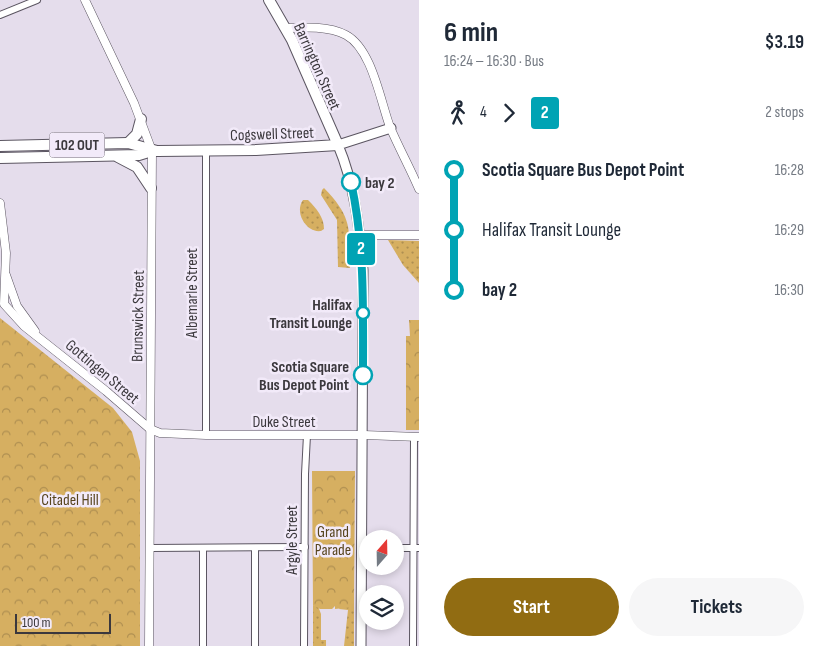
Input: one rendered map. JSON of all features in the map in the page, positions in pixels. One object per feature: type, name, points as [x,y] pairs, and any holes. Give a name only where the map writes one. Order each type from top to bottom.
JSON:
[{"type":"main road","name":"Barrington Street","points":[[269,0],[286,28],[338,145]]},
{"type":"main road","points":[[128,143],[137,134],[140,119]]},
{"type":"main road","name":"Cogswell Street","points":[[0,146],[128,143],[152,150],[206,150],[338,145],[391,128]]},
{"type":"main road","points":[[338,145],[347,167],[358,213],[363,270],[364,530]]},
{"type":"main road","name":"Cogswell Street","points":[[0,158],[139,155],[152,150]]},
{"type":"main road","points":[[115,156],[137,167],[152,188]]},
{"type":"main road","points":[[361,646],[363,575]]},
{"type":"street","points":[[0,15],[37,0]]},
{"type":"street","name":"Brunswick Street","points":[[85,0],[140,119],[152,150],[149,646]]},
{"type":"street","points":[[286,28],[331,30],[346,35],[356,43],[369,63],[391,128],[419,189]]},
{"type":"street","name":"Albemarle Street","points":[[206,150],[206,436]]},
{"type":"street","name":"Gottingen Street","points":[[0,203],[4,225],[5,271],[2,304],[24,326],[38,335],[150,429]]},
{"type":"street","points":[[360,235],[419,235]]},
{"type":"street","name":"Gottingen Street","points":[[5,271],[12,296],[38,335]]},
{"type":"street","points":[[2,304],[12,296]]},
{"type":"street","name":"Duke Street","points":[[150,429],[172,434],[206,436],[364,435],[416,438]]},
{"type":"street","name":"Argyle Street","points":[[304,646],[307,435]]},
{"type":"street","points":[[413,646],[416,548],[416,438]]},
{"type":"street","points":[[150,548],[305,547]]},
{"type":"street","points":[[203,548],[203,646]]},
{"type":"street","points":[[254,548],[256,646]]},
{"type":"green space","points":[[324,188],[340,208],[348,224],[350,268],[338,267],[337,220],[321,195]]},
{"type":"green space","points":[[303,200],[308,200],[319,213],[324,225],[324,229],[321,231],[311,229],[303,221],[300,210]]},
{"type":"green space","points":[[388,240],[419,241],[419,283],[403,265]]},
{"type":"green space","name":"Citadel Hill","points":[[0,318],[113,408],[132,432],[140,461],[140,646],[0,646]]},
{"type":"green space","points":[[409,320],[419,320],[419,430],[406,430],[406,336],[410,336]]},
{"type":"green space","name":"Grand Parade","points":[[312,471],[355,471],[354,607],[335,609],[335,606],[332,609],[320,609],[313,605]]},
{"type":"green space","points":[[354,586],[354,646],[344,646],[348,610],[339,609]]},
{"type":"green space","points":[[313,605],[318,606],[321,614],[321,640],[326,640],[326,646],[313,646]]},
{"type":"bus line","name":"2","points":[[351,182],[358,213],[363,270],[363,375]]},
{"type":"place","name":"bay 2","points":[[351,182]]},
{"type":"place","name":"Halifax Transit Lounge","points":[[363,313]]},
{"type":"place","name":"Scotia Square Bus Depot Point","points":[[363,375]]}]
